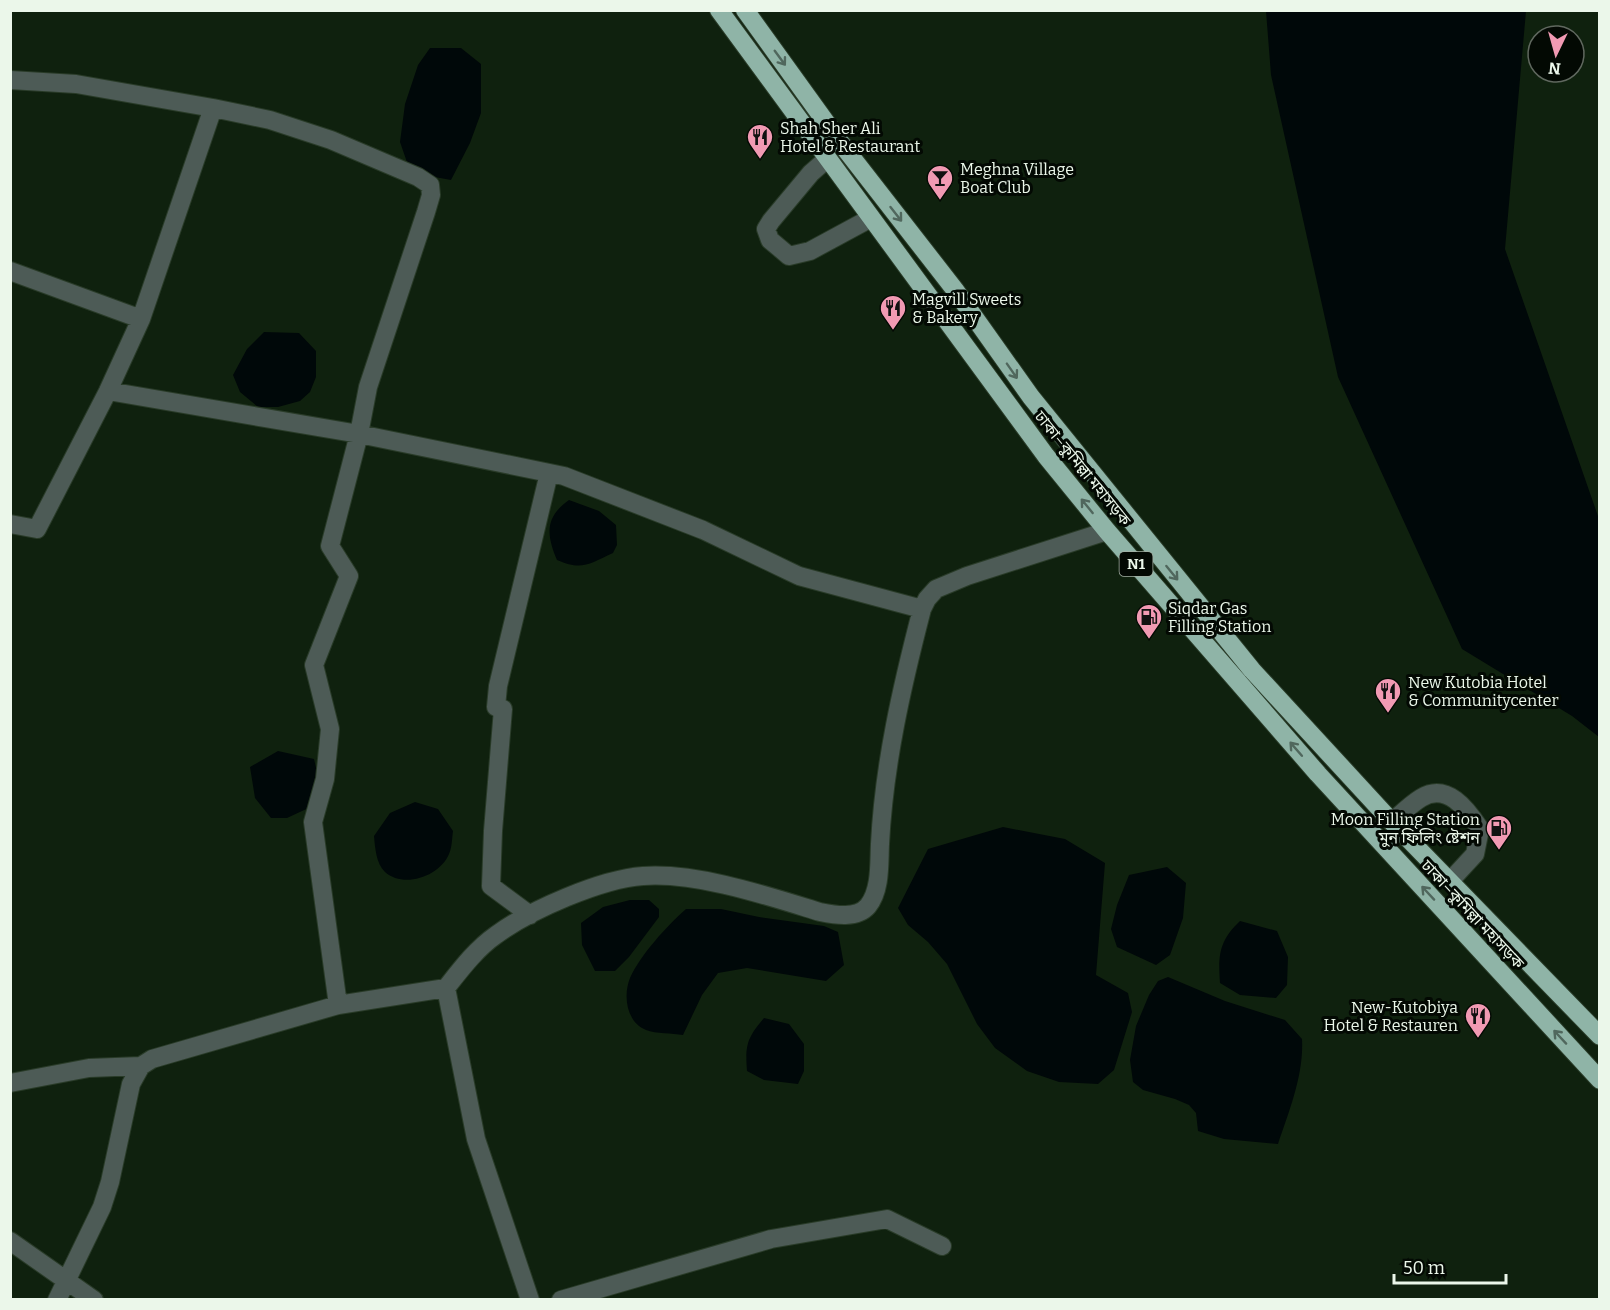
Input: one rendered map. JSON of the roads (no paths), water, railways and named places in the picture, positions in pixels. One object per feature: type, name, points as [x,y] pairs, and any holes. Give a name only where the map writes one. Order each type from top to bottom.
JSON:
[{"type":"highway","name":"ঢাকা–কুমিল্লা মহাসড়ক","points":[[719,10],[1046,456],[1107,531],[1318,774],[1599,1080]]},
{"type":"highway","name":"ঢাকা–কুমিল্লা মহাসড়ক","points":[[745,10],[843,146],[955,290],[1031,397],[1252,670],[1392,822],[1599,1036]]},
{"type":"street","points":[[10,80],[76,84],[270,120],[331,140],[418,177],[430,185],[431,195],[426,212],[368,387],[359,434],[330,546],[349,576],[314,665],[330,729],[325,779],[313,822],[338,1005]]},
{"type":"street","points":[[10,524],[37,529],[108,391],[141,320],[213,108]]},
{"type":"street","points":[[827,159],[811,173],[771,221],[766,229],[770,240],[789,256],[810,251],[871,218]]},
{"type":"street","points":[[10,271],[141,320]]},
{"type":"street","points":[[108,391],[359,434],[564,476],[703,530],[799,576],[922,609]]},
{"type":"street","points":[[530,915],[491,886],[503,709],[496,707],[498,686],[549,473]]},
{"type":"street","points":[[10,1083],[89,1068],[141,1066],[162,1056],[338,1005],[446,988],[471,956],[487,942],[530,915],[569,895],[642,876],[699,879],[830,914],[860,913],[868,906],[877,881],[885,781],[905,676],[922,609],[927,599],[936,590],[968,576],[1107,531]]},
{"type":"street","points":[[1392,822],[1422,796],[1440,793],[1458,800],[1480,828],[1475,854],[1450,881]]},
{"type":"street","points":[[446,988],[476,1139],[530,1299]]},
{"type":"street","points":[[57,1299],[102,1208],[110,1182],[127,1095],[141,1066]]},
{"type":"street","points":[[561,1299],[771,1239],[887,1219],[942,1246]]},
{"type":"street","points":[[10,1241],[94,1299]]},
{"type":"place","name":"Shah Sher Ali Hotel & Restaurant","points":[[760,160]]},
{"type":"place","name":"Meghna Village Boat Club","points":[[940,201]]},
{"type":"place","name":"Magvill Sweets & Bakery","points":[[893,331]]},
{"type":"place","name":"Siqdar Gas Filling Station","points":[[1149,640]]},
{"type":"place","name":"New Kutobia Hotel & Communitycenter","points":[[1388,714]]},
{"type":"place","name":"Moon Filling Station মুন ফিলিং ষ্টেশন","points":[[1499,851]]},
{"type":"place","name":"New-Kutobiya Hotel & Restauren","points":[[1478,1039]]}]
